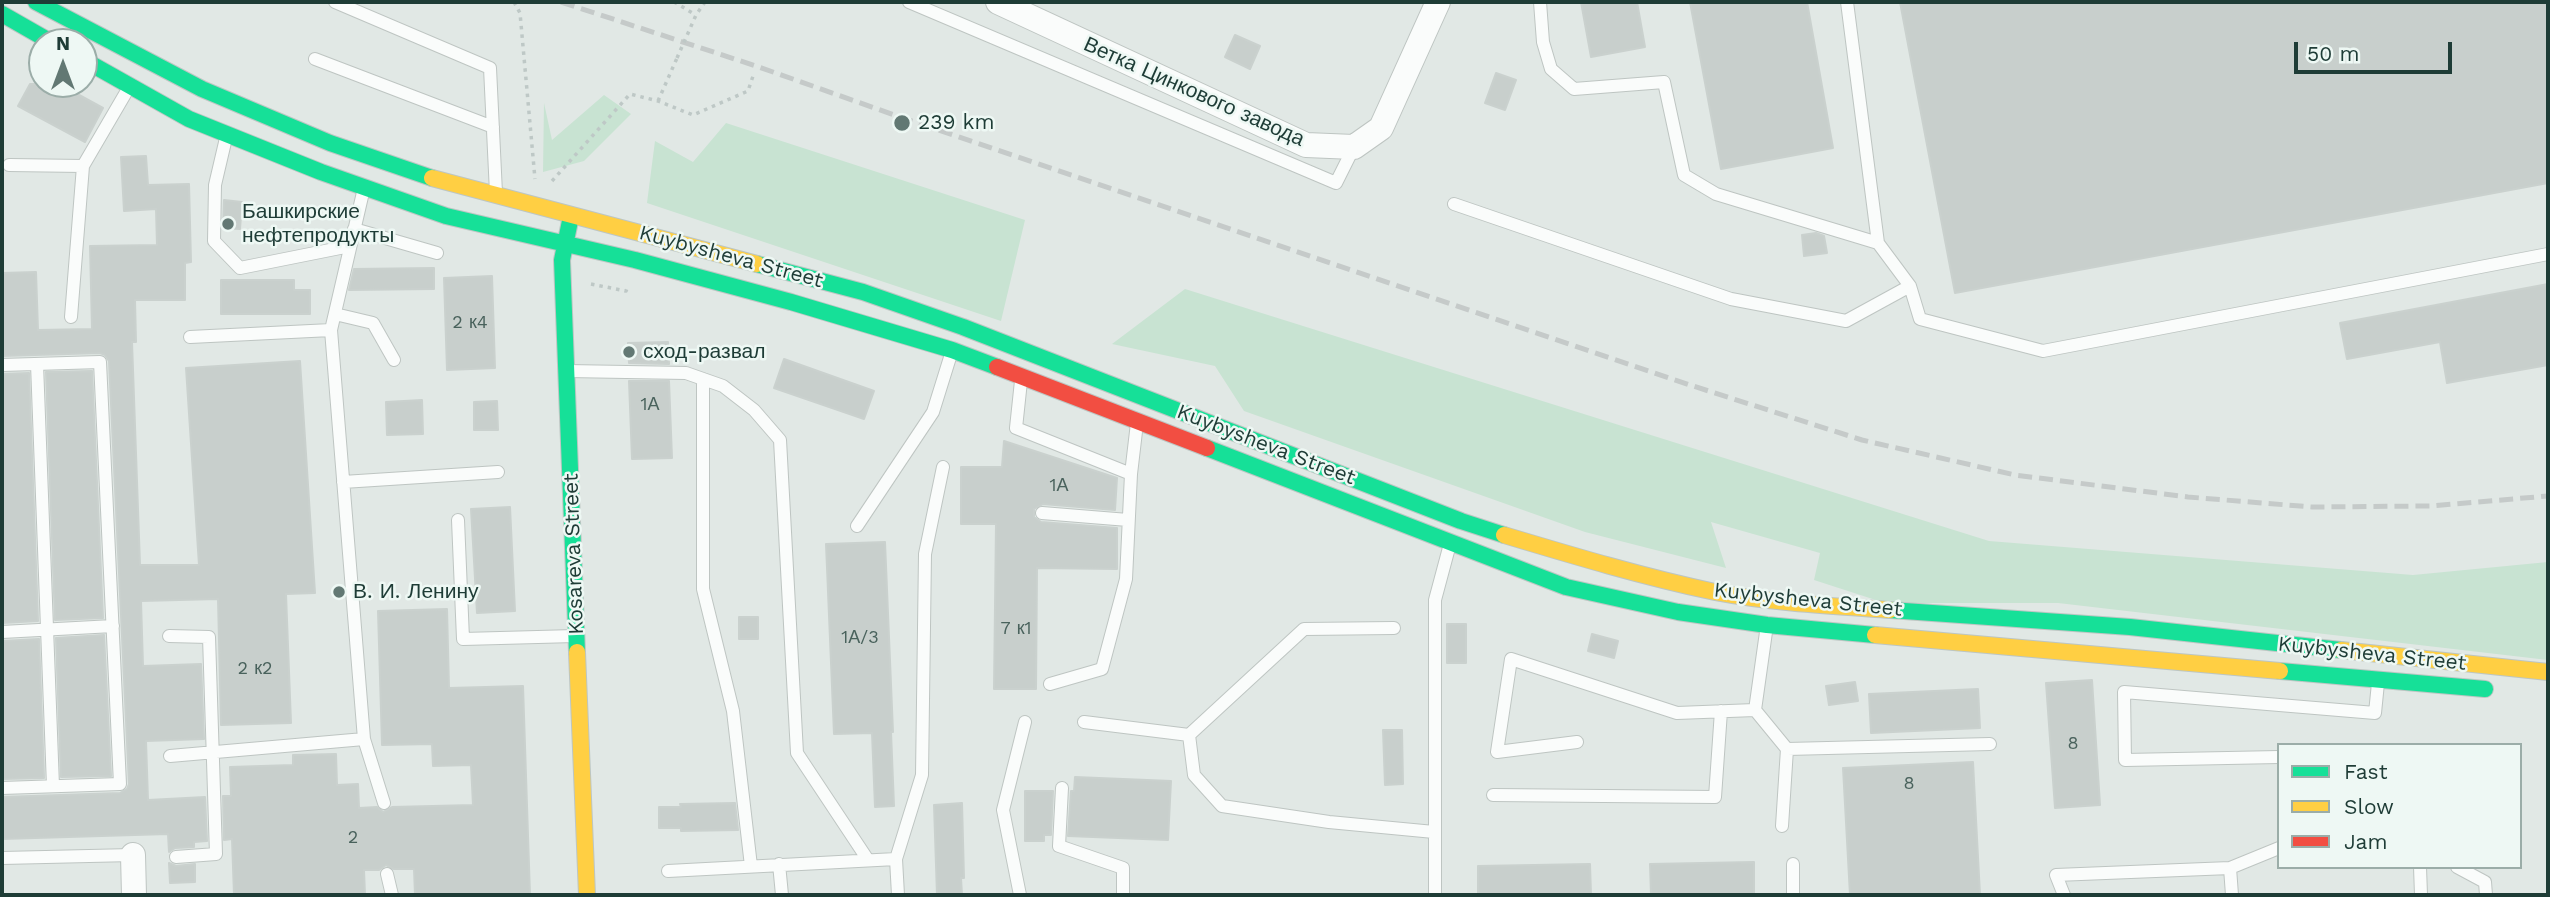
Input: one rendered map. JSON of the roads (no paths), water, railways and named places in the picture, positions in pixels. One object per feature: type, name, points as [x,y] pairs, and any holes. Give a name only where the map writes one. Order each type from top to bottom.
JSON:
[{"type":"main road","name":"Kuybysheva Street","points":[[36,2],[202,89],[330,143],[497,197],[863,292],[963,327],[1461,521],[1585,560],[1717,592],[1811,604],[2130,628],[2548,672]]},
{"type":"main road","points":[[2,14],[28,29]]},
{"type":"main road","name":"Kuybysheva Street","points":[[98,68],[189,118],[364,188],[446,216],[565,243],[791,302],[952,351],[1566,587],[1678,612],[1767,625],[2496,690]]},
{"type":"main road","name":"Kosareva Street","points":[[572,215],[562,260],[587,895]]},
{"type":"main road","points":[[1450,543],[1461,521]]},
{"type":"main road","points":[[2337,677],[2340,651]]},
{"type":"street","name":"Ветка Цинкового завода","points":[[998,2],[1306,145],[1353,147]]},
{"type":"street","points":[[1353,147],[1381,128],[1438,2]]},
{"type":"street","points":[[133,855],[134,895]]},
{"type":"lane","points":[[74,2],[78,24]]},
{"type":"lane","points":[[335,2],[490,68],[497,197]]},
{"type":"lane","points":[[909,2],[1336,183],[1353,147]]},
{"type":"lane","points":[[1540,2],[1543,42],[1551,69],[1574,89],[1664,82],[1684,175],[1716,194],[1878,243]]},
{"type":"lane","points":[[1847,2],[1878,243],[1910,286],[1920,319],[2043,351],[2548,254]]},
{"type":"lane","points":[[315,59],[493,127]]},
{"type":"lane","points":[[71,317],[83,166],[130,85]]},
{"type":"lane","points":[[227,134],[215,186],[214,241],[240,268],[351,246]]},
{"type":"lane","points":[[9,165],[83,166]]},
{"type":"lane","points":[[364,188],[331,330],[364,739],[384,803]]},
{"type":"lane","points":[[1454,204],[1731,299],[1846,321],[1910,286]]},
{"type":"lane","points":[[354,229],[437,253]]},
{"type":"lane","points":[[335,314],[373,323],[394,360]]},
{"type":"lane","points":[[190,337],[331,330]]},
{"type":"lane","points":[[857,526],[933,412],[952,351]]},
{"type":"lane","points":[[2,365],[100,362],[120,784],[2,788]]},
{"type":"lane","points":[[37,364],[53,786]]},
{"type":"lane","points":[[567,371],[686,373],[723,386],[754,410],[780,440],[797,754],[868,860]]},
{"type":"lane","points":[[1021,377],[1016,428],[1131,474]]},
{"type":"lane","points":[[703,379],[704,589],[733,711],[751,866]]},
{"type":"lane","points":[[1050,684],[1102,669],[1126,579],[1131,474],[1137,422]]},
{"type":"lane","points":[[898,895],[897,859],[922,775],[925,554],[943,467]]},
{"type":"lane","points":[[343,482],[498,472]]},
{"type":"lane","points":[[1042,513],[1128,520]]},
{"type":"lane","points":[[458,520],[463,639],[577,636]]},
{"type":"lane","points":[[1435,895],[1435,600],[1450,543]]},
{"type":"lane","points":[[1767,625],[1755,710],[1787,748],[1782,826]]},
{"type":"lane","points":[[2,632],[113,626]]},
{"type":"lane","points":[[1084,722],[1189,735],[1304,629],[1394,628]]},
{"type":"lane","points":[[169,636],[209,637],[214,754],[216,854],[176,857]]},
{"type":"lane","points":[[1577,742],[1497,752],[1511,659],[1677,713],[1755,710]]},
{"type":"lane","points":[[2277,757],[2125,760],[2124,692],[2375,713],[2378,681]]},
{"type":"lane","points":[[1493,795],[1716,797],[1721,711]]},
{"type":"lane","points":[[1020,895],[1003,810],[1025,722]]},
{"type":"lane","points":[[1189,735],[1194,775],[1222,806],[1329,822],[1434,832]]},
{"type":"lane","points":[[170,756],[364,739]]},
{"type":"lane","points":[[1787,748],[1990,744]]},
{"type":"lane","points":[[1062,788],[1059,846],[1123,868],[1123,895]]},
{"type":"lane","points":[[2064,895],[2056,875],[2231,868],[2277,849]]},
{"type":"lane","points":[[2,858],[133,855]]},
{"type":"lane","points":[[668,871],[897,859]]},
{"type":"lane","points":[[779,864],[782,895]]},
{"type":"lane","points":[[1793,864],[1793,895]]},
{"type":"lane","points":[[2231,868],[2232,895]]},
{"type":"lane","points":[[2420,869],[2421,895]]},
{"type":"lane","points":[[2461,869],[2485,882],[2486,895]]},
{"type":"lane","points":[[387,873],[392,895]]},
{"type":"railway","points":[[561,2],[1693,386],[1862,440],[2015,475],[2188,497],[2312,507],[2430,506],[2548,496]]},
{"type":"place","name":"239 km","points":[[902,123]]},
{"type":"place","name":"Башкирские нефтепродукты","points":[[228,224]]},
{"type":"place","name":"сход-развал","points":[[629,352]]},
{"type":"place","name":"В. И. Ленину","points":[[339,592]]}]
